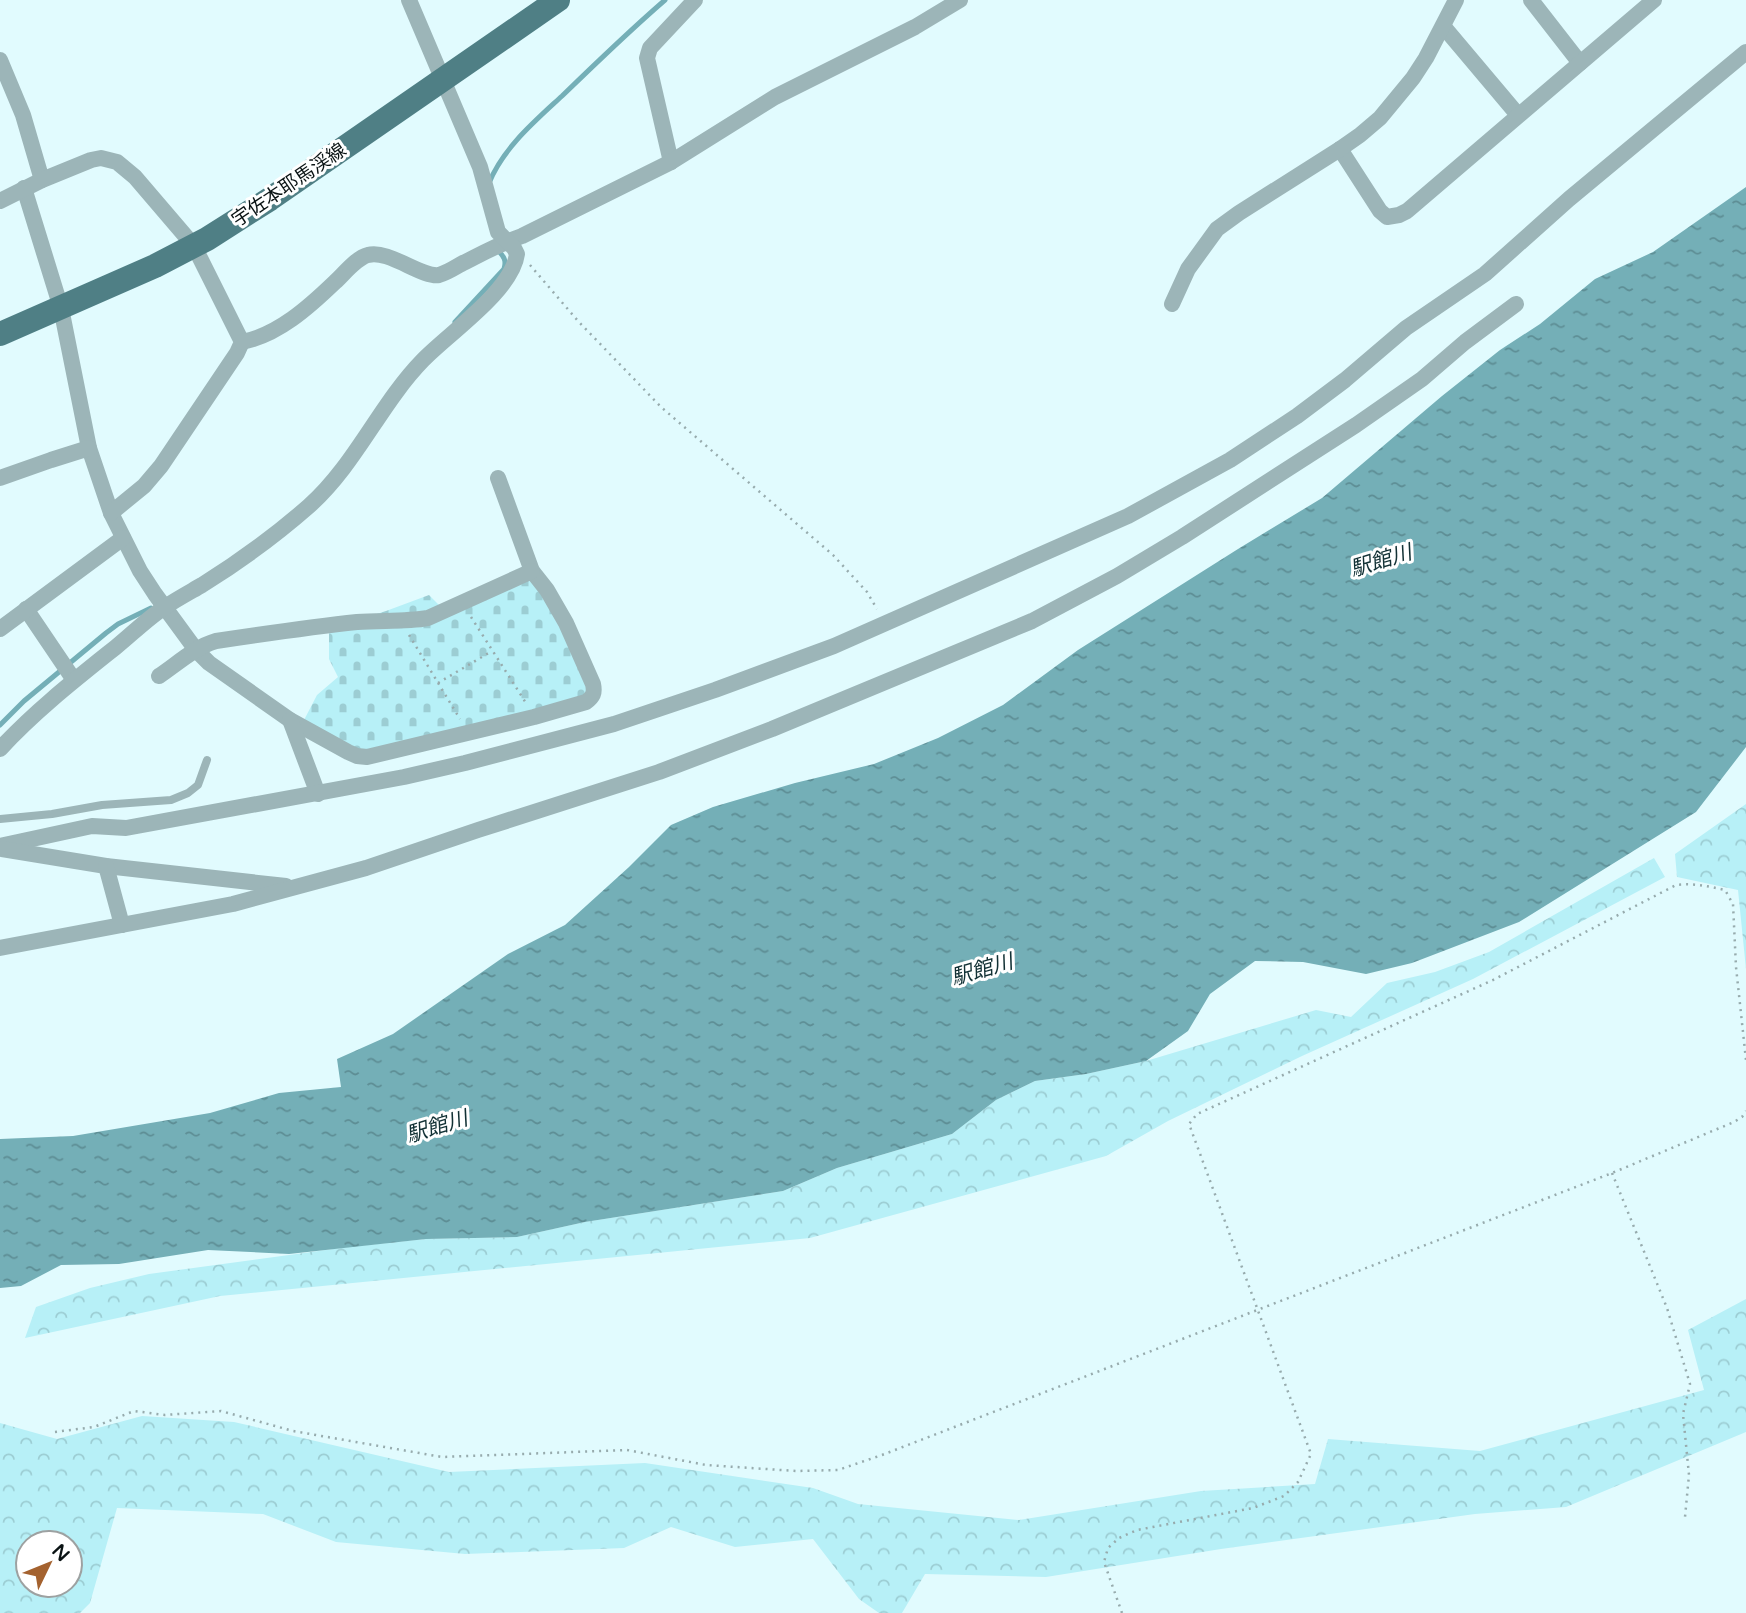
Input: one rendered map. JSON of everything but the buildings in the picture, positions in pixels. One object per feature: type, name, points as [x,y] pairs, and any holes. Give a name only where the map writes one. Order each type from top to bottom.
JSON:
[{"type":"main road","name":"宇佐本耶馬渓線","points":[[0,334],[155,266],[194,246],[254,209],[558,0]]},
{"type":"street","points":[[0,749],[74,680],[164,607],[252,550],[311,504],[353,456],[383,408],[405,380],[502,286],[513,269],[517,254],[498,232],[480,167],[409,0]]},
{"type":"street","points":[[671,162],[648,58],[650,48],[695,0]]},
{"type":"street","points":[[242,342],[272,331],[299,313],[368,255],[378,254],[439,275],[505,241],[522,236],[671,162],[775,97],[904,33],[960,0]]},
{"type":"street","points":[[1172,304],[1188,269],[1217,229],[1340,149],[1380,118],[1413,78],[1456,0]]},
{"type":"street","points":[[1531,0],[1580,63]]},
{"type":"street","points":[[1340,149],[1380,211],[1387,217],[1399,215],[1580,63],[1645,3]]},
{"type":"street","points":[[1443,26],[1518,115]]},
{"type":"street","points":[[0,848],[92,827],[126,828],[318,794],[466,763],[614,724],[776,669],[834,646],[1128,516],[1230,460],[1297,416],[1345,380],[1406,328],[1485,274],[1569,199],[1746,52]]},
{"type":"street","points":[[0,60],[23,115],[42,180]]},
{"type":"street","points":[[0,201],[91,160],[117,162],[135,177],[194,246],[242,342]]},
{"type":"street","points":[[24,188],[61,308],[89,449],[111,513],[123,538],[164,607],[196,650],[224,674],[290,720],[348,752],[374,757],[534,717],[586,702],[593,697],[594,690],[566,623],[547,590],[531,571],[498,478]]},
{"type":"street","points":[[0,948],[233,904],[366,868],[659,772],[772,729],[1032,621],[1182,537],[1356,425],[1422,379],[1465,342],[1516,304]]},
{"type":"street","points":[[111,513],[144,486],[161,466],[242,342]]},
{"type":"street","points":[[0,478],[89,449]]},
{"type":"street","points":[[0,629],[123,538]]},
{"type":"street","points":[[159,676],[208,643],[311,627],[428,618],[531,571]]},
{"type":"street","points":[[26,609],[74,680]]},
{"type":"street","points":[[290,720],[318,794]]},
{"type":"street","points":[[0,848],[106,866],[295,887]]},
{"type":"street","points":[[106,866],[122,925]]},
{"type":"lane","points":[[0,818],[52,814],[102,805],[171,800],[188,793],[198,785],[207,760]]},
{"type":"path","points":[[517,254],[524,257],[579,321],[662,407],[833,555],[867,593],[886,622]]},
{"type":"path","points":[[462,602],[534,717]]},
{"type":"path","points":[[401,620],[468,734]]},
{"type":"path","points":[[438,683],[493,650]]},
{"type":"path","points":[[1122,1613],[1104,1562],[1108,1548],[1119,1538],[1138,1530],[1253,1508],[1284,1496],[1298,1482],[1311,1454],[1189,1124],[1197,1114],[1493,980],[1676,885],[1686,884],[1725,890],[1733,904],[1736,967],[1746,1060]]},
{"type":"path","points":[[55,1432],[94,1427],[134,1411],[165,1415],[221,1411],[293,1431],[442,1457],[627,1450],[706,1465],[838,1471],[1612,1173],[1734,1122],[1746,1111]]},
{"type":"path","points":[[1612,1173],[1667,1308],[1690,1384],[1683,1414],[1689,1475],[1685,1517]]},
{"type":"green space","points":[[531,579],[549,603],[588,683],[586,696],[366,753],[303,722],[317,695],[338,677],[329,659],[329,629],[429,595],[440,606]]},
{"type":"green space","points":[[1746,804],[1746,969],[1738,890],[1677,877],[1675,854]]},
{"type":"green space","points":[[1654,858],[1665,877],[1473,979],[1302,1056],[1168,1121],[1106,1156],[810,1238],[220,1296],[25,1338],[36,1307],[90,1288],[149,1274],[426,1239],[517,1237],[585,1222],[783,1191],[837,1168],[952,1134],[996,1100],[1035,1081],[1086,1074],[1146,1061],[1316,1010],[1351,1017],[1387,983],[1435,972],[1489,952]]},
{"type":"green space","points":[[1746,1299],[1746,1432],[1566,1507],[1475,1514],[1221,1549],[1046,1577],[925,1574],[902,1613],[879,1613],[859,1599],[813,1539],[735,1547],[671,1527],[624,1548],[465,1554],[336,1542],[263,1514],[117,1508],[90,1603],[80,1613],[0,1613],[0,1423],[57,1439],[142,1416],[234,1422],[449,1472],[645,1463],[813,1488],[858,1504],[1019,1520],[1201,1491],[1315,1484],[1328,1439],[1480,1451],[1704,1390],[1688,1330]]},
{"type":"water","name":"駅館川","points":[[1746,187],[1746,747],[1696,812],[1519,922],[1412,963],[1366,974],[1303,962],[1255,961],[1210,994],[1188,1031],[1146,1061],[1086,1074],[1035,1081],[996,1100],[952,1134],[837,1168],[783,1191],[585,1222],[517,1237],[426,1239],[289,1254],[208,1250],[119,1264],[61,1265],[21,1286],[0,1288],[0,1139],[73,1136],[210,1113],[279,1093],[341,1087],[337,1059],[393,1034],[508,954],[565,925],[671,825],[713,807],[874,764],[938,738],[1003,705],[1078,650],[1322,498],[1442,396],[1500,350],[1540,324],[1595,279],[1653,252]]},
{"type":"waterway","points":[[489,183],[503,158],[541,115],[665,0]]},
{"type":"waterway","points":[[455,322],[504,269],[505,260],[497,249]]},
{"type":"waterway","points":[[0,725],[24,701],[106,633],[151,608]]}]
